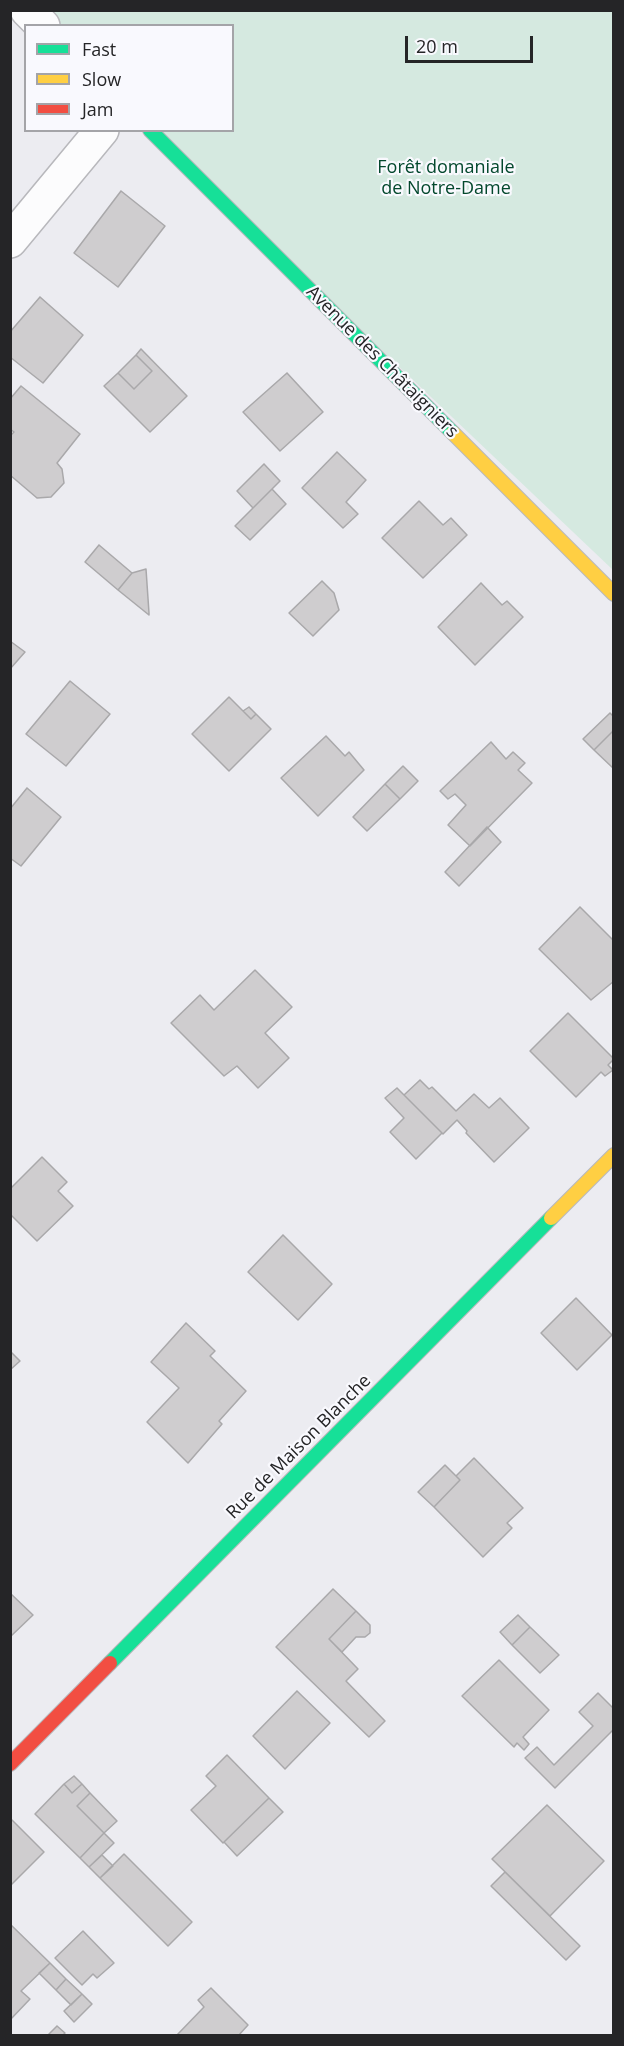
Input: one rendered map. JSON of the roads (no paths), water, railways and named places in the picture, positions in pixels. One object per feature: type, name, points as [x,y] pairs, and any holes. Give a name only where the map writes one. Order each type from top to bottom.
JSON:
[{"type":"street","points":[[27,10],[41,24]]},
{"type":"street","points":[[10,241],[100,132]]},
{"type":"street","name":"Avenue des Châtaigniers","points":[[152,132],[614,594]]},
{"type":"street","name":"Rue de Maison Blanche","points":[[10,1764],[614,1155]]},
{"type":"park label","name":"Forêt domaniale de Notre-Dame","points":[[446,178]]}]
